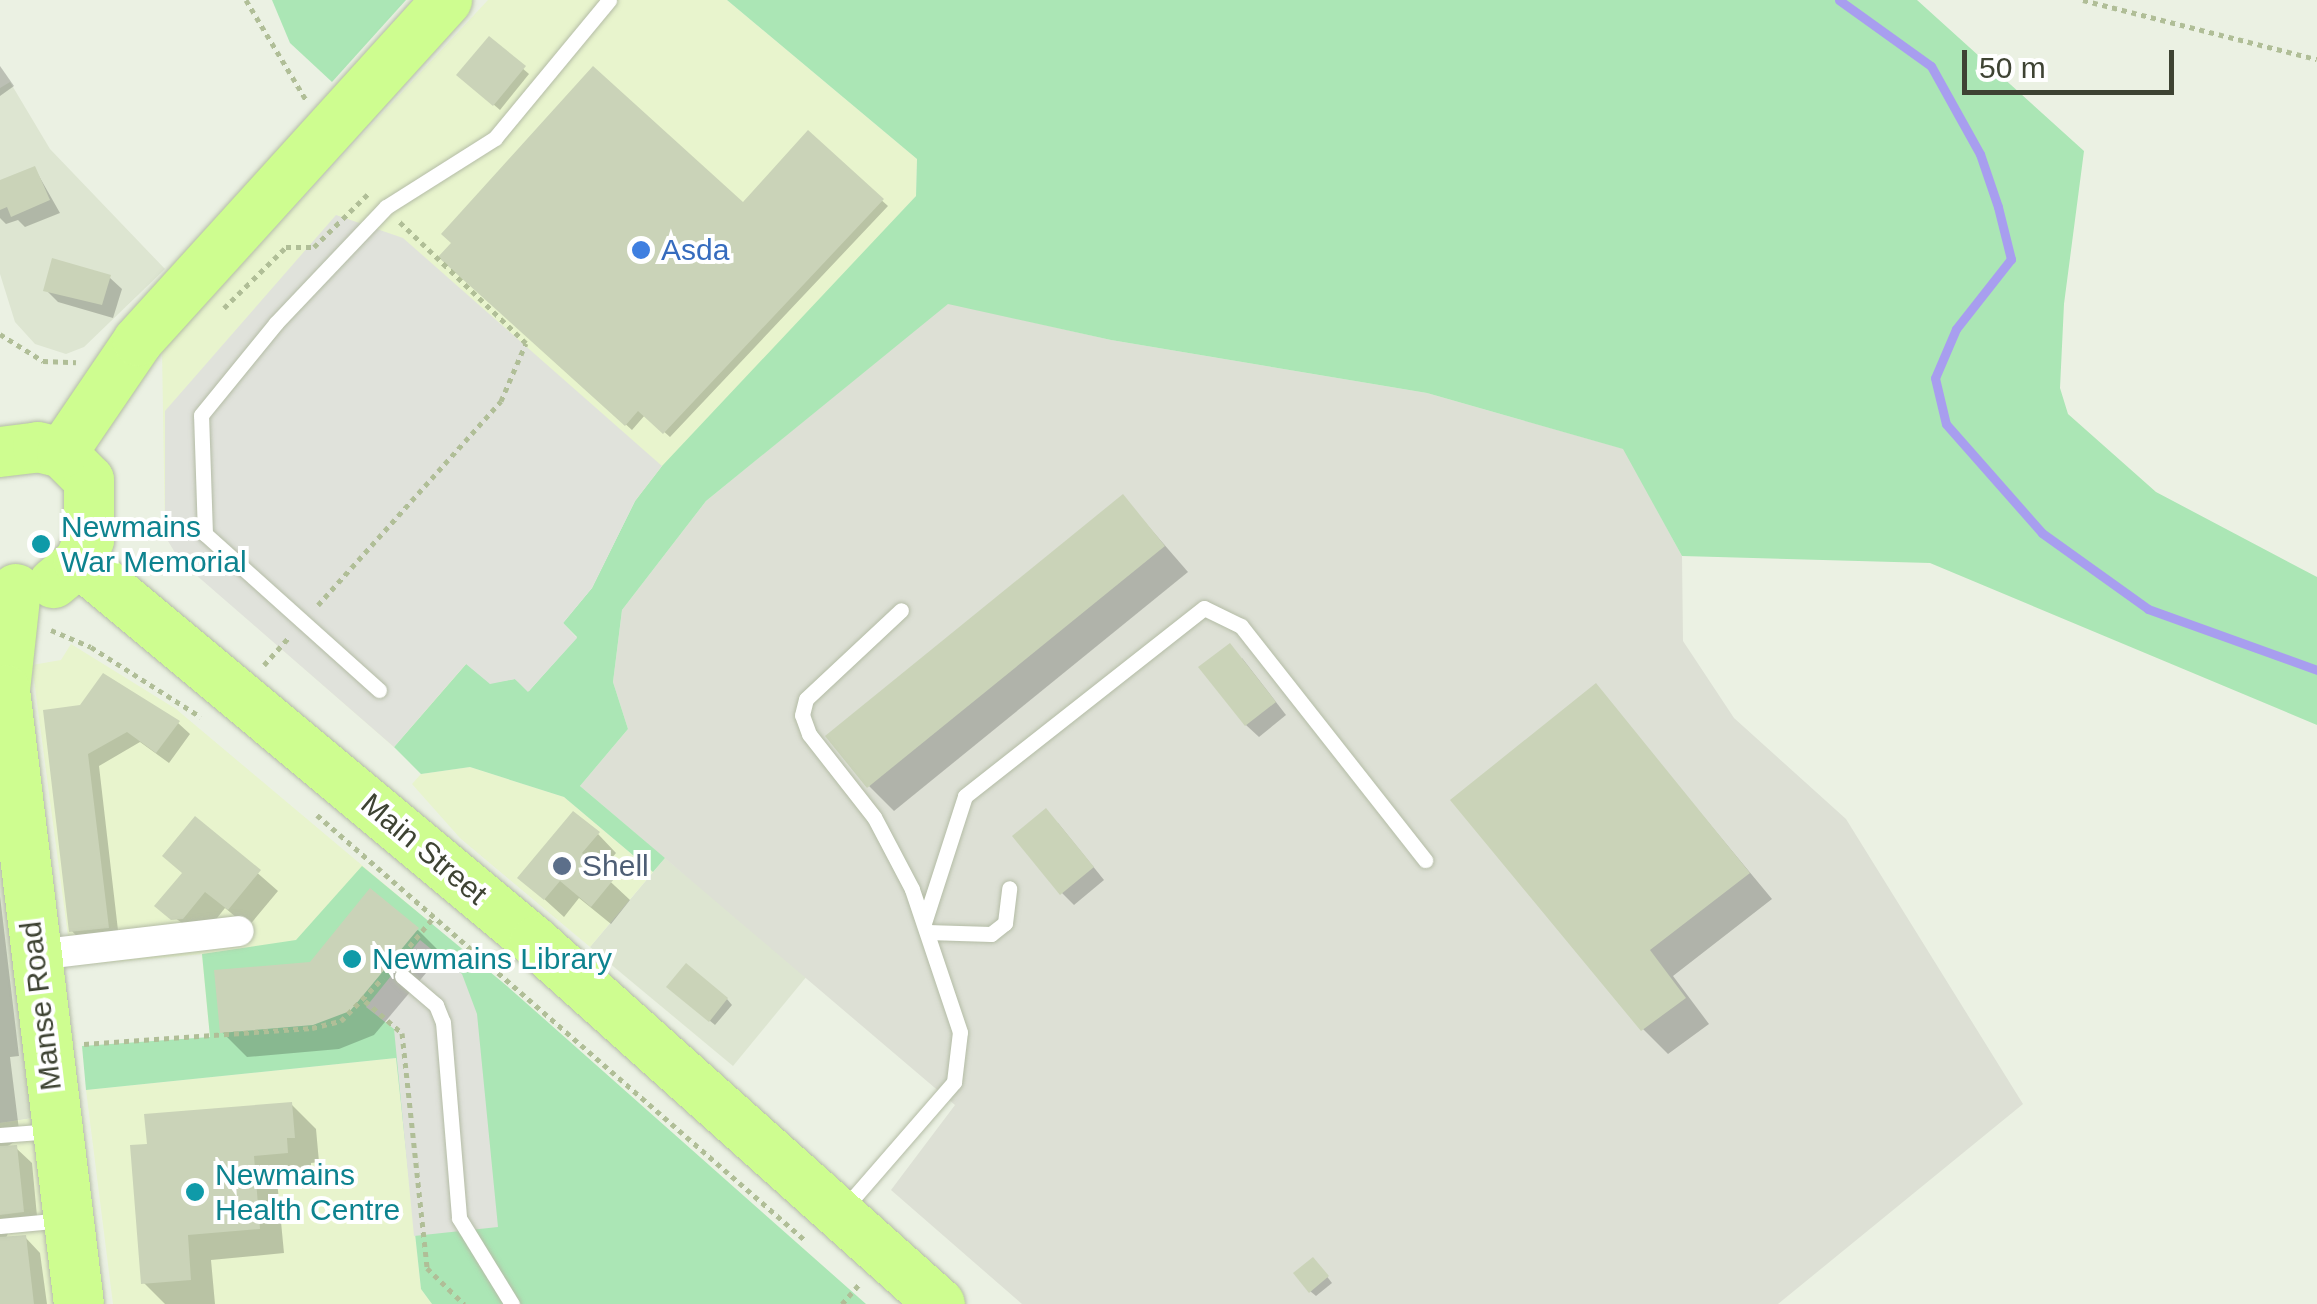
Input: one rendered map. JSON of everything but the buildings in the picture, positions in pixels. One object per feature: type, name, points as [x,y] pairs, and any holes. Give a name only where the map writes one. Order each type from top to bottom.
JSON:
[{"type":"main road","points":[[62,453],[138,341],[447,0]]},
{"type":"main road","points":[[0,452],[38,446],[62,453],[89,480],[93,498],[89,540],[79,562],[57,582],[9,596]]},
{"type":"main road","name":"Main Street","points":[[79,562],[535,942],[827,1231],[940,1304]]},
{"type":"main road","name":"Manse Road","points":[[9,596],[5,690],[80,1304]]},
{"type":"street","points":[[36,955],[239,931]]},
{"type":"lane","points":[[379,690],[205,534],[202,415],[276,323],[386,207],[495,138],[609,0]]},
{"type":"lane","points":[[926,928],[965,796],[1204,608],[1242,626],[1425,860]]},
{"type":"lane","points":[[827,1231],[954,1082],[960,1032],[926,928],[874,818],[809,734],[802,715],[806,699],[902,610]]},
{"type":"lane","points":[[926,928],[991,934],[1005,923],[1009,888]]},
{"type":"lane","points":[[396,969],[436,1004],[442,1022],[460,1218],[512,1304]]},
{"type":"lane","points":[[0,1135],[56,1131]]},
{"type":"lane","points":[[0,1226],[67,1220]]},
{"type":"path","points":[[246,0],[325,131]]},
{"type":"path","points":[[2083,0],[2317,59]]},
{"type":"path","points":[[9,596],[224,734],[269,680],[262,666],[501,401],[526,343],[438,265],[386,207],[366,192],[314,247],[286,247],[211,321]]},
{"type":"path","points":[[0,334],[43,361],[78,362],[92,352]]},
{"type":"path","points":[[312,811],[433,918],[827,1231]]},
{"type":"path","points":[[46,1046],[312,1028],[342,1021],[396,969],[433,918]]},
{"type":"path","points":[[364,1000],[402,1033],[427,1268],[464,1304]]},
{"type":"path","points":[[844,1273],[869,1295]]},
{"type":"shaded area","points":[[272,0],[406,0],[332,82],[290,43]]},
{"type":"shaded area","points":[[488,0],[727,0],[917,159],[916,196],[635,501],[467,664],[394,747],[181,561],[165,536],[162,350]]},
{"type":"shaded area","points":[[727,0],[1917,0],[2084,151],[2064,304],[2060,388],[2068,414],[2156,492],[2317,577],[2317,725],[1930,563],[1682,556],[1623,449],[1427,393],[1111,340],[948,304],[706,501],[622,610],[613,682],[628,729],[580,786],[665,858],[653,872],[564,797],[470,767],[421,774],[394,747],[467,663],[490,683],[515,679],[529,691],[577,637],[563,623],[592,588],[635,501],[662,466],[916,196],[917,159]]},
{"type":"shaded area","points":[[10,82],[50,149],[165,269],[84,347],[66,354],[35,344],[15,322],[0,274],[0,88]]},
{"type":"shaded area","points":[[336,215],[403,238],[662,466],[635,501],[592,588],[563,623],[577,638],[528,692],[515,679],[490,684],[466,664],[394,747],[180,561],[165,536],[165,411]]},
{"type":"shaded area","points":[[948,303],[1111,340],[1427,393],[1624,449],[1682,556],[1683,641],[1734,718],[1846,819],[2023,1104],[1778,1304],[1022,1304],[891,1190],[955,1105],[580,786],[628,729],[613,682],[622,610],[706,501]]},
{"type":"shaded area","points":[[71,644],[176,709],[433,925],[210,1037],[202,954],[72,966],[32,665],[61,660]]},
{"type":"shaded area","points":[[470,767],[564,797],[653,872],[590,947],[460,838],[412,784],[421,774]]},
{"type":"shaded area","points":[[0,825],[33,1118],[0,1123]]},
{"type":"shaded area","points":[[665,858],[807,976],[733,1066],[590,947]]},
{"type":"shaded area","points":[[362,866],[507,986],[866,1304],[432,1304],[421,1289],[396,1058],[86,1090],[82,1046],[210,1037],[202,954],[296,940]]},
{"type":"shaded area","points":[[420,940],[462,974],[477,1014],[498,1227],[414,1236],[394,1029],[366,1007]]},
{"type":"shaded area","points":[[396,1058],[421,1289],[432,1304],[113,1304],[86,1090]]},
{"type":"shaded area","points":[[33,1118],[62,1304],[0,1304],[0,1123]]},
{"type":"waterway","points":[[1839,0],[1931,66],[1980,154],[1998,207],[2011,259],[1956,329],[1935,378],[1946,424],[2042,533],[2148,609],[2317,670]]},
{"type":"place","name":"Asda","points":[[641,250]]},
{"type":"place","name":"Newmains War Memorial","points":[[41,544]]},
{"type":"place","name":"Shell","points":[[562,866]]},
{"type":"place","name":"Newmains Library","points":[[352,959]]},
{"type":"place","name":"Newmains Health Centre","points":[[195,1192]]}]
